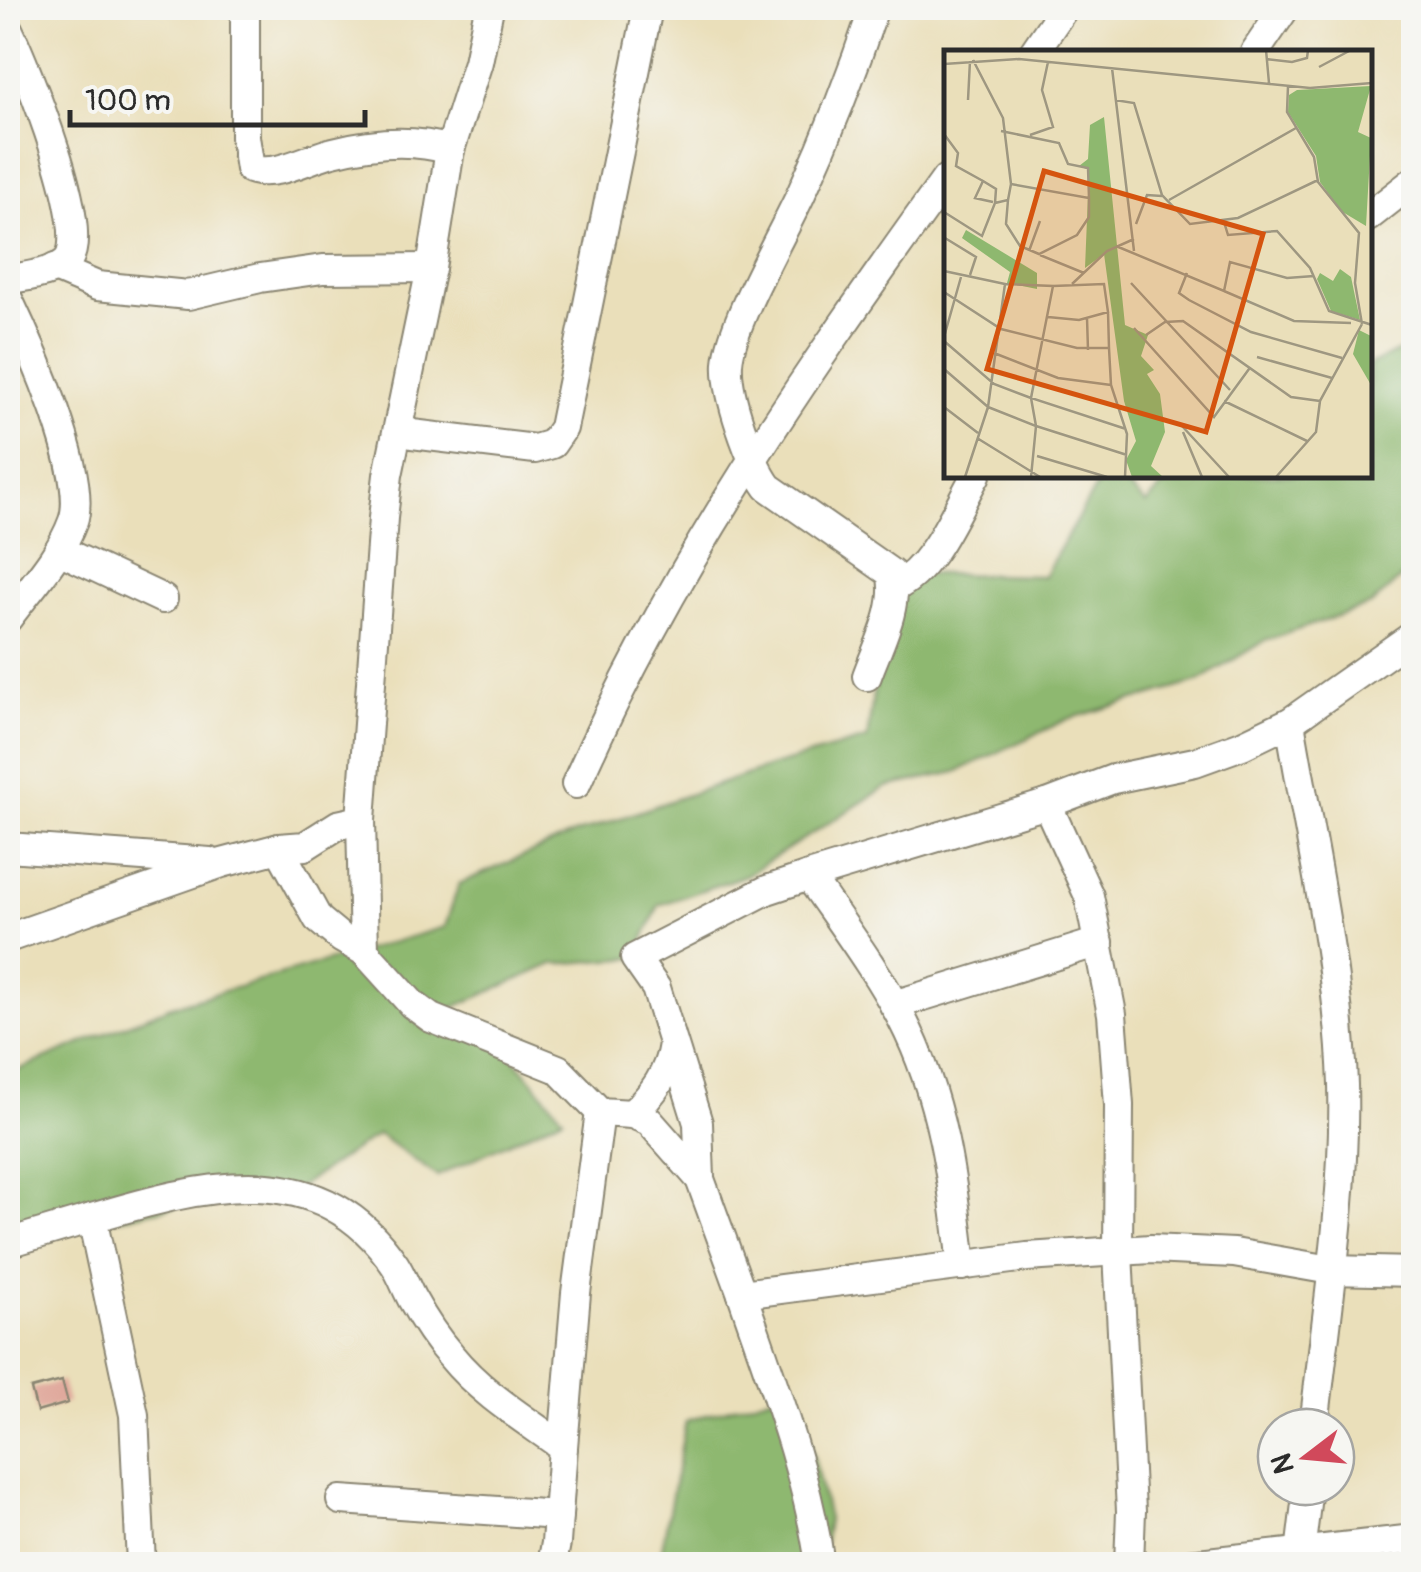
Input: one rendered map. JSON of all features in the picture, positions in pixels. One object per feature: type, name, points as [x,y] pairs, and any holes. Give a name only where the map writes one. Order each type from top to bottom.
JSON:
[{"type":"street","points":[[245,8],[245,136],[250,168],[272,171],[338,150],[379,144],[422,141],[450,150]]},
{"type":"street","points":[[364,951],[361,820],[383,518],[450,150],[478,62],[489,8]]},
{"type":"street","points":[[400,426],[412,434],[536,449],[552,444],[563,428],[648,8]]},
{"type":"street","points":[[866,676],[895,587],[891,573],[768,487],[758,474],[729,384],[730,348],[828,134],[874,8]]},
{"type":"street","points":[[1035,50],[1064,8]]},
{"type":"street","points":[[1256,50],[1284,8]]},
{"type":"street","points":[[8,29],[43,114],[70,210],[73,252],[67,261],[54,268],[8,280]]},
{"type":"street","points":[[1371,215],[1414,181]]},
{"type":"street","points":[[576,784],[610,707],[665,601],[752,456],[944,182]]},
{"type":"street","points":[[54,268],[97,286],[188,295],[260,278],[323,269],[431,268]]},
{"type":"street","points":[[8,298],[36,362],[77,500],[74,519],[59,550],[8,618]]},
{"type":"street","points":[[895,587],[928,558],[974,478]]},
{"type":"street","points":[[59,550],[163,599]]},
{"type":"street","points":[[820,1564],[796,1456],[700,1179],[698,1123],[674,1042],[656,988],[635,958],[767,890],[1047,804],[1113,779],[1216,756],[1290,722],[1414,634]]},
{"type":"street","points":[[1290,722],[1339,1024],[1343,1088],[1341,1154],[1316,1407]]},
{"type":"street","points":[[1047,804],[1082,877],[1112,1014],[1120,1105],[1118,1252],[1131,1511],[1129,1564]]},
{"type":"street","points":[[8,938],[222,862],[305,846],[338,825],[361,820]]},
{"type":"street","points":[[8,848],[222,862]]},
{"type":"street","points":[[279,848],[318,920],[364,951],[412,1004],[431,1018],[518,1050],[558,1070],[600,1112],[632,1114],[649,1121],[700,1179]]},
{"type":"street","points":[[809,876],[894,1005],[934,1096],[948,1155],[962,1266]]},
{"type":"street","points":[[894,1005],[1099,942]]},
{"type":"street","points":[[632,1114],[652,1094],[671,1061],[674,1042]]},
{"type":"street","points":[[552,1564],[576,1293],[600,1112]]},
{"type":"street","points":[[8,1243],[176,1194],[221,1186],[268,1186],[314,1198],[362,1227],[380,1246],[397,1267],[435,1336],[472,1380],[563,1446]]},
{"type":"street","points":[[92,1218],[134,1415],[140,1564]]},
{"type":"street","points":[[742,1294],[1078,1252],[1206,1250],[1331,1270],[1414,1272]]},
{"type":"street","points":[[341,1500],[558,1516]]},
{"type":"street","points":[[1300,1553],[1306,1507]]},
{"type":"street","points":[[1189,1564],[1414,1539]]},
{"type":"green space","points":[[1413,345],[1413,568],[1371,605],[1264,641],[1197,682],[1068,719],[956,772],[886,787],[746,875],[659,905],[635,958],[553,964],[432,1017],[502,1044],[563,1117],[437,1176],[378,1134],[293,1191],[268,1186],[8,1243],[8,1074],[169,1007],[445,927],[459,884],[574,834],[769,767],[867,739],[891,573],[1044,576],[1101,478],[1119,478],[1146,504],[1170,478],[1371,478],[1371,364]]},
{"type":"green space","points":[[791,1390],[813,1454],[828,1519],[821,1564],[659,1564],[686,1421]]},
{"type":"building","points":[[62,1381],[68,1403],[37,1412],[31,1389]]}]
